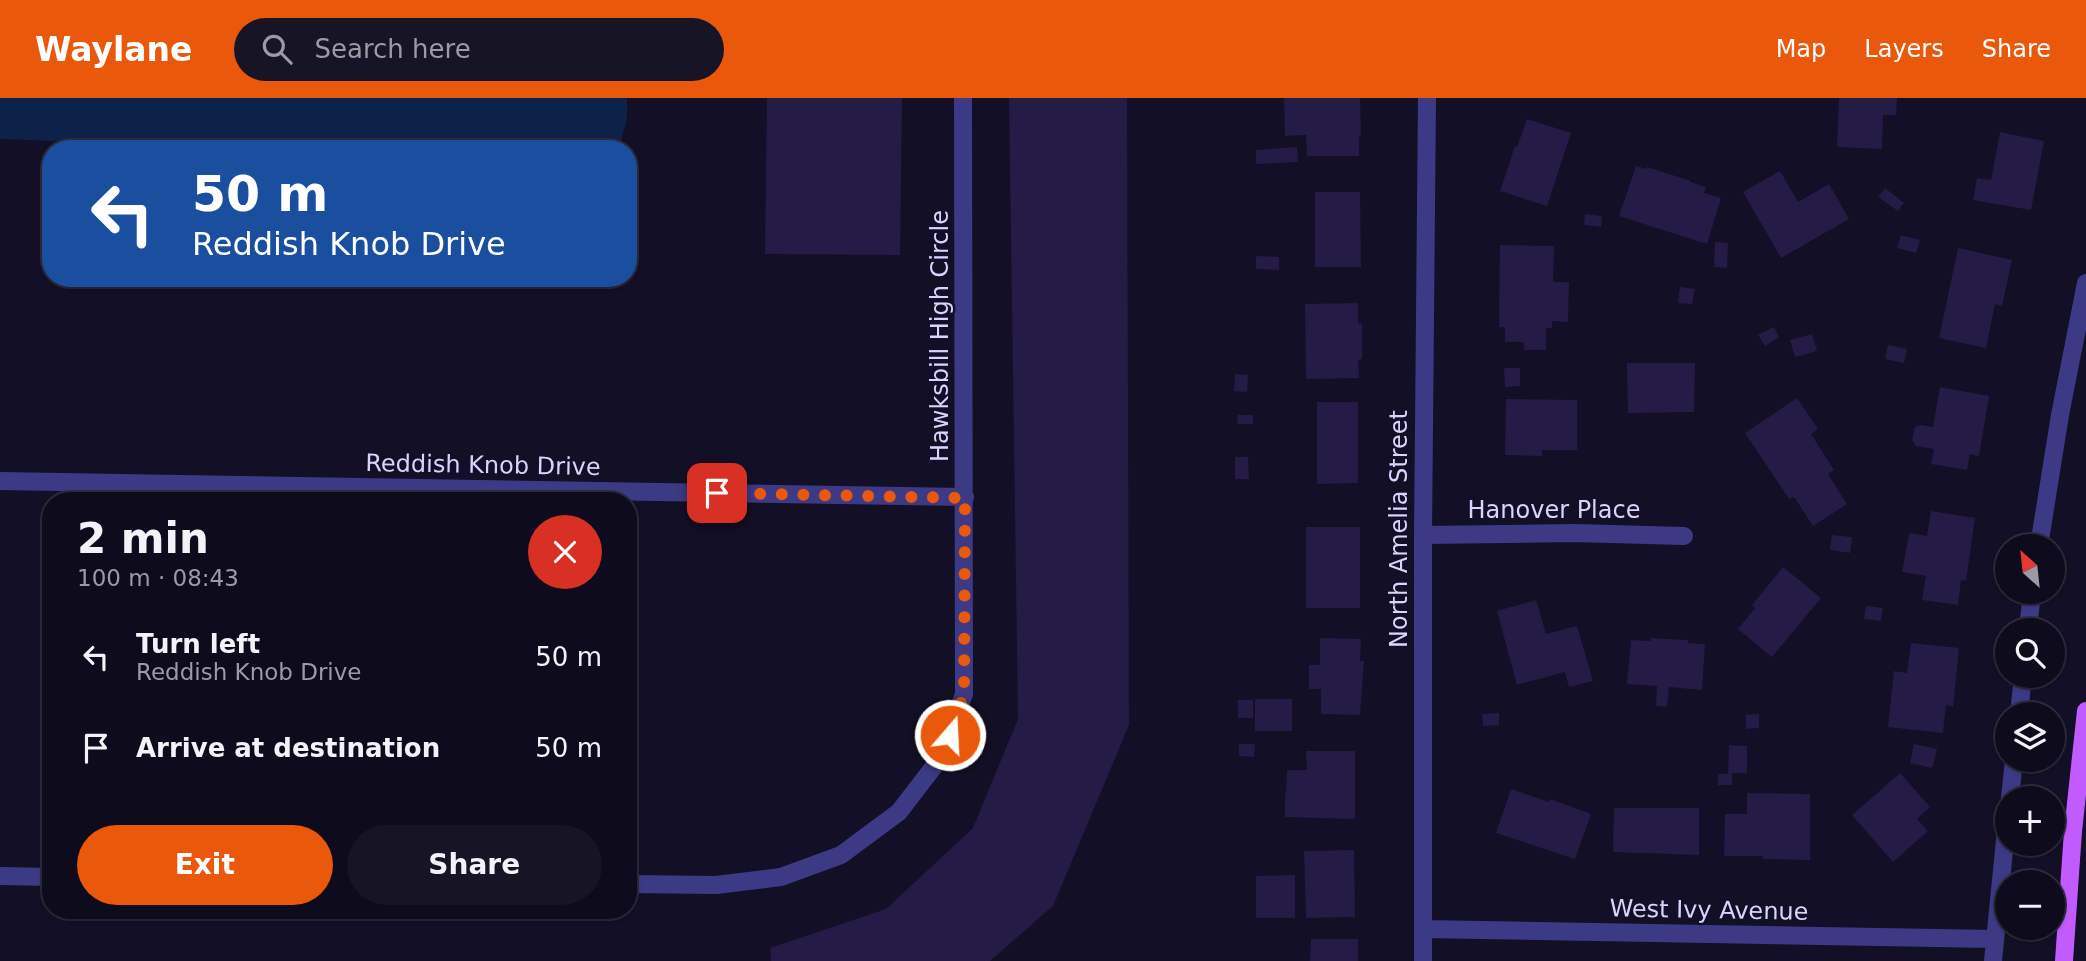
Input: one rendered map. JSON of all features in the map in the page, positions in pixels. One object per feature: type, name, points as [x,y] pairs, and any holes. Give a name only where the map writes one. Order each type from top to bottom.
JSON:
[{"type":"main road","points":[[2064,961],[2073,831],[2086,711]]},
{"type":"street","name":"Hawksbill High Circle","points":[[637,884],[716,885],[781,877],[841,855],[900,812],[942,756],[964,694],[963,98]]},
{"type":"street","name":"North Amelia Street","points":[[1423,961],[1427,98]]},
{"type":"street","points":[[2041,534],[2060,415],[2086,283]]},
{"type":"street","name":"Reddish Knob Drive","points":[[0,481],[624,492]]},
{"type":"street","name":"Reddish Knob Drive","points":[[637,492],[965,498]]},
{"type":"street","name":"Hanover Place","points":[[1423,535],[1684,536]]},
{"type":"street","points":[[1993,961],[2003,856]]},
{"type":"street","points":[[0,876],[42,877]]},
{"type":"street","name":"West Ivy Avenue","points":[[1423,929],[1994,939]]},
{"type":"water","points":[[0,98],[627,98],[627,118],[621,140],[42,141],[0,138]]},
{"type":"building","points":[[767,98],[902,98],[900,255],[765,254]]},
{"type":"building","points":[[1009,98],[1127,98],[1129,725],[1053,906],[990,961],[771,961],[770,948],[886,909],[973,828],[1018,719]]},
{"type":"building","points":[[1284,98],[1360,98],[1359,156],[1307,156],[1306,135],[1285,136]]},
{"type":"building","points":[[1839,98],[1897,98],[1896,115],[1883,115],[1882,149],[1837,147]]},
{"type":"building","points":[[1527,119],[1571,133],[1547,206],[1500,191]]},
{"type":"building","points":[[2000,132],[2044,141],[2031,210],[1973,200],[1977,178],[1991,180]]},
{"type":"building","points":[[1297,147],[1298,162],[1256,164],[1256,150]]},
{"type":"building","points":[[1636,166],[1691,181],[1706,187],[1704,193],[1721,198],[1707,244],[1619,216]]},
{"type":"building","points":[[1780,171],[1798,202],[1829,184],[1849,219],[1781,258],[1743,192]]},
{"type":"building","points":[[1885,188],[1904,203],[1898,211],[1878,197]]},
{"type":"building","points":[[1315,192],[1360,192],[1361,267],[1315,267]]},
{"type":"building","points":[[1585,214],[1602,216],[1601,227],[1584,225]]},
{"type":"building","points":[[1901,235],[1920,240],[1916,253],[1897,248]]},
{"type":"building","points":[[1715,242],[1728,243],[1727,268],[1714,267]]},
{"type":"building","points":[[1500,245],[1554,246],[1553,282],[1569,282],[1568,322],[1552,321],[1552,328],[1546,328],[1546,350],[1524,350],[1524,342],[1505,342],[1505,327],[1499,327]]},
{"type":"building","points":[[1958,248],[2012,260],[2002,306],[1995,304],[1986,348],[1939,338]]},
{"type":"building","points":[[1256,256],[1279,257],[1279,270],[1256,269]]},
{"type":"building","points":[[1680,287],[1695,289],[1692,304],[1678,303]]},
{"type":"building","points":[[1358,303],[1358,324],[1362,323],[1359,378],[1306,379],[1305,304]]},
{"type":"building","points":[[1774,327],[1779,337],[1765,346],[1758,335]]},
{"type":"building","points":[[1812,334],[1817,351],[1795,357],[1790,340]]},
{"type":"building","points":[[1888,345],[1907,349],[1904,363],[1885,359]]},
{"type":"building","points":[[1627,363],[1695,363],[1694,412],[1628,413]]},
{"type":"building","points":[[1504,368],[1520,368],[1520,386],[1505,387]]},
{"type":"building","points":[[1235,374],[1248,375],[1247,392],[1234,391]]},
{"type":"building","points":[[1940,387],[1989,396],[1979,456],[1970,454],[1967,470],[1931,464],[1934,449],[1916,446],[1912,440],[1915,427],[1933,427]]},
{"type":"building","points":[[1797,398],[1818,429],[1811,434],[1834,470],[1828,474],[1847,504],[1813,526],[1794,497],[1789,499],[1745,433]]},
{"type":"building","points":[[1506,399],[1577,400],[1577,450],[1542,450],[1542,456],[1505,455]]},
{"type":"building","points":[[1317,402],[1358,402],[1358,483],[1317,484]]},
{"type":"building","points":[[1238,415],[1253,415],[1253,424],[1237,424]]},
{"type":"building","points":[[1235,457],[1248,457],[1249,479],[1235,479]]},
{"type":"building","points":[[1931,511],[1975,518],[1966,581],[1961,580],[1958,605],[1922,600],[1926,576],[1902,572],[1909,533],[1927,536]]},
{"type":"building","points":[[1306,527],[1360,527],[1360,608],[1306,608]]},
{"type":"building","points":[[1832,535],[1852,537],[1850,553],[1830,550]]},
{"type":"building","points":[[1783,567],[1821,598],[1772,657],[1738,629],[1755,608],[1752,605]]},
{"type":"building","points":[[1536,600],[1546,634],[1577,626],[1593,681],[1569,687],[1565,672],[1517,685],[1497,611]]},
{"type":"building","points":[[1866,606],[1883,608],[1881,621],[1864,619]]},
{"type":"building","points":[[1320,638],[1361,639],[1360,661],[1364,661],[1360,715],[1321,714],[1321,689],[1309,689],[1309,665],[1320,665]]},
{"type":"building","points":[[1651,638],[1705,644],[1702,690],[1669,687],[1667,707],[1656,706],[1657,686],[1627,684],[1631,640],[1651,641]]},
{"type":"building","points":[[1911,643],[1959,648],[1953,707],[1946,705],[1943,733],[1888,727],[1894,671],[1907,673]]},
{"type":"building","points":[[1255,699],[1292,699],[1292,731],[1255,731]]},
{"type":"building","points":[[1238,700],[1253,700],[1253,718],[1238,718]]},
{"type":"building","points":[[1499,713],[1499,725],[1483,726],[1482,714]]},
{"type":"building","points":[[1759,714],[1759,728],[1746,729],[1746,715]]},
{"type":"building","points":[[1239,744],[1255,744],[1254,757],[1239,756]]},
{"type":"building","points":[[1914,744],[1937,749],[1932,768],[1910,763]]},
{"type":"building","points":[[1729,745],[1747,746],[1747,773],[1732,773],[1732,785],[1718,785],[1718,774],[1728,774]]},
{"type":"building","points":[[1306,751],[1355,751],[1355,819],[1285,817],[1287,770],[1307,770]]},
{"type":"building","points":[[1900,773],[1930,807],[1917,819],[1928,831],[1893,862],[1852,815]]},
{"type":"building","points":[[1511,789],[1591,814],[1575,859],[1496,833]]},
{"type":"building","points":[[1747,793],[1810,794],[1810,860],[1724,856],[1725,814],[1747,814]]},
{"type":"building","points":[[1614,808],[1699,808],[1699,855],[1613,852]]},
{"type":"building","points":[[1354,850],[1355,917],[1306,918],[1304,851]]},
{"type":"building","points":[[1295,875],[1295,918],[1256,918],[1256,876]]},
{"type":"building","points":[[1311,939],[1358,939],[1358,961],[1310,961]]},
{"type":"route","points":[[717,493],[965,498],[964,694],[950,735]]}]
